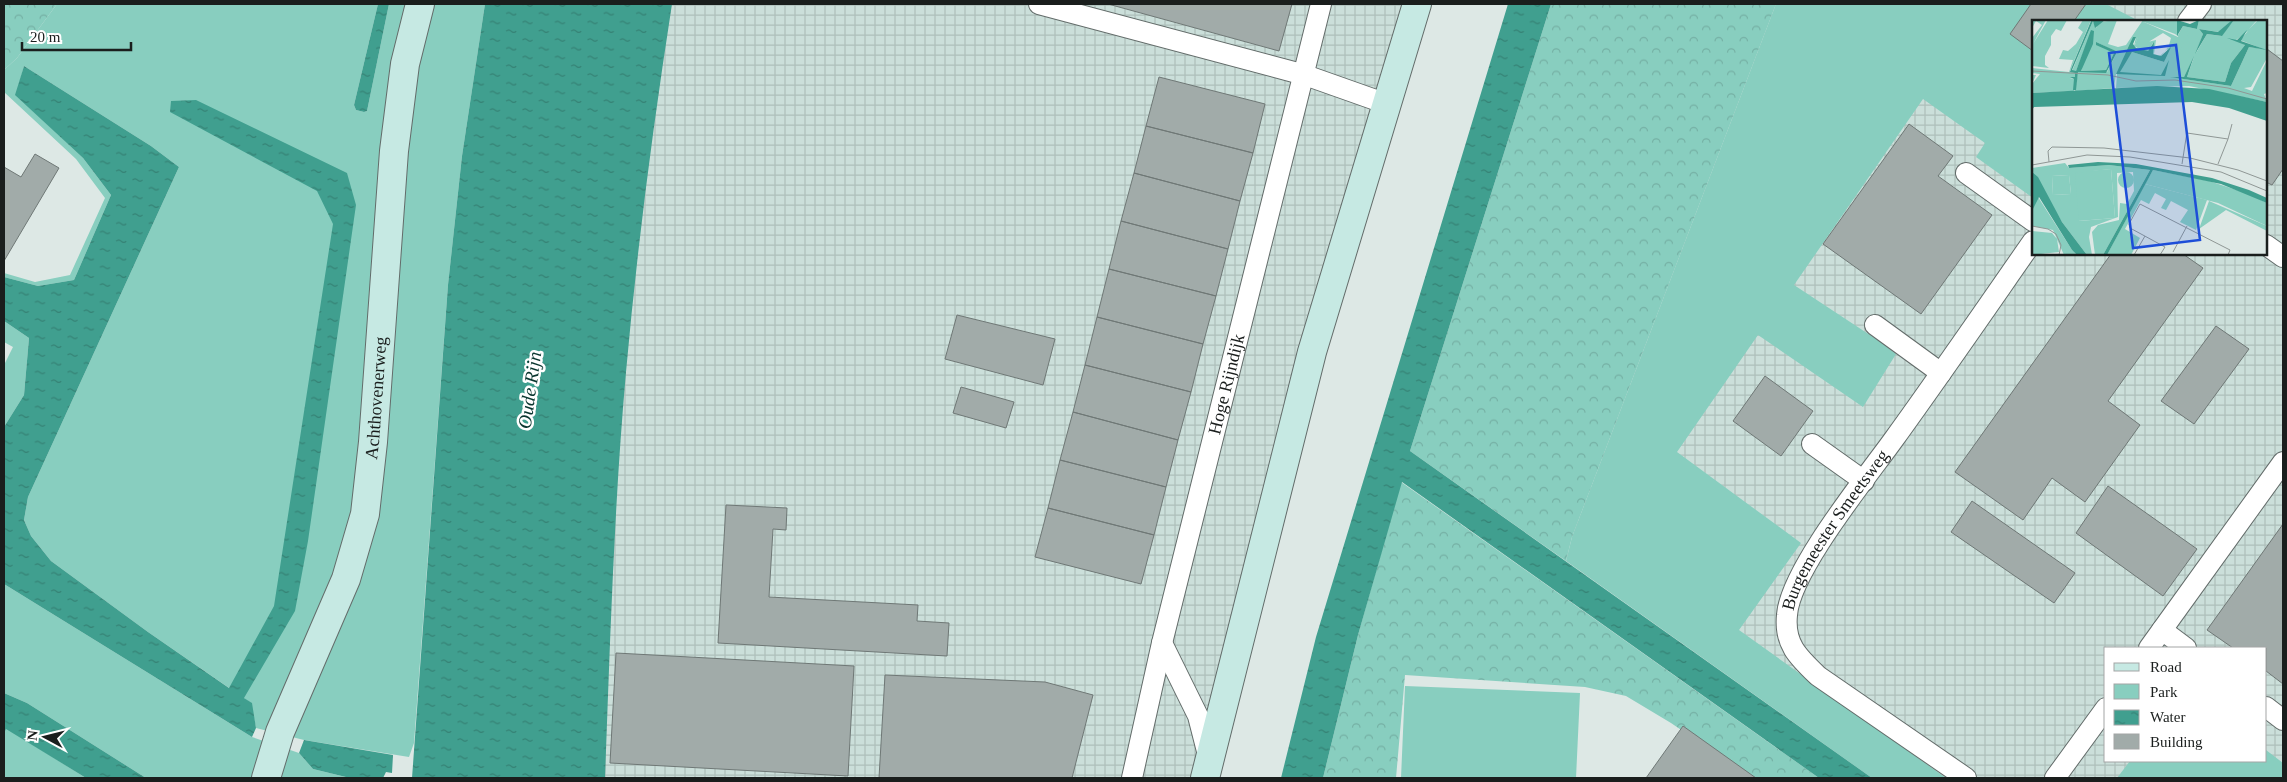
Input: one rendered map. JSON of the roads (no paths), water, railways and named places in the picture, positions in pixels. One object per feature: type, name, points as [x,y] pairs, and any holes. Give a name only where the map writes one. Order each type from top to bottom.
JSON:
[{"type":"street","name":"Achthovenerweg","points":[[266,778],[278,740],[346,579],[365,514],[373,442],[394,151],[405,64],[420,4]]},
{"type":"street","points":[[1207,770],[1312,352],[1417,4]]},
{"type":"lane","points":[[1039,4],[1304,75],[1387,104]]},
{"type":"lane","name":"Hoge Rijndijk","points":[[1132,778],[1162,643],[1321,4]]},
{"type":"lane","points":[[2189,20],[2201,4]]},
{"type":"lane","points":[[1966,173],[2032,220]]},
{"type":"lane","name":"Burgemeester Smeetsweg","points":[[1966,778],[1818,676],[1799,658],[1787,638],[1786,614],[1792,592],[1831,527],[2032,242]]},
{"type":"lane","points":[[2267,246],[2283,257]]},
{"type":"lane","points":[[1875,325],[1941,373]]},
{"type":"lane","points":[[1812,444],[1864,481]]},
{"type":"lane","points":[[2150,647],[2283,462]]},
{"type":"lane","points":[[2162,630],[2185,647]]},
{"type":"lane","points":[[1162,643],[1198,716],[1207,770]]},
{"type":"lane","points":[[2267,708],[2283,720]]},
{"type":"lane","points":[[2055,778],[2104,711]]},
{"type":"water","points":[[378,4],[389,4],[367,111],[364,112],[356,110],[354,105]]},
{"type":"water","name":"Oude Rijn","points":[[485,4],[672,4],[646,188],[626,372],[615,524],[605,778],[412,778],[448,285],[462,156]]},
{"type":"water","points":[[1508,4],[1551,4],[1410,451],[1872,778],[1819,778],[1402,482],[1358,635],[1323,778],[1281,778],[1316,637]]},
{"type":"water","points":[[24,66],[151,146],[179,167],[28,497],[24,520],[31,536],[51,561],[229,688],[274,606],[333,224],[317,191],[170,112],[171,101],[196,100],[347,173],[356,205],[308,541],[295,611],[244,698],[252,703],[256,728],[252,737],[4,584],[4,427],[24,395],[29,338],[4,321],[4,277],[38,286],[74,280],[111,195],[83,158],[15,95]]},
{"type":"water","points":[[4,693],[27,703],[146,778],[86,778],[6,729],[4,733]]},
{"type":"water","points":[[304,740],[393,755],[392,773],[386,772],[383,778],[350,778],[313,769],[299,753]]}]
